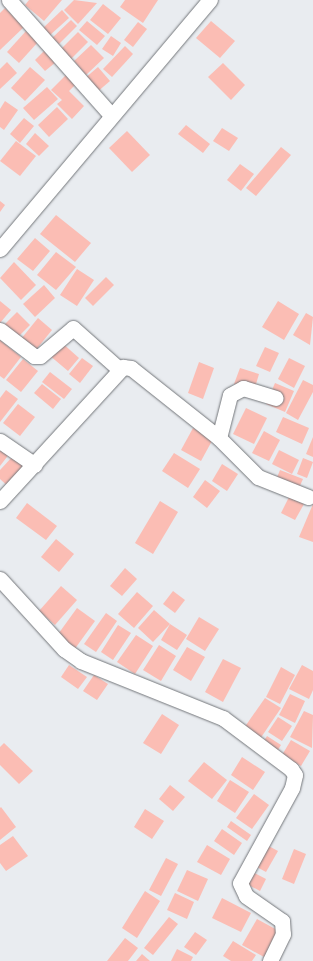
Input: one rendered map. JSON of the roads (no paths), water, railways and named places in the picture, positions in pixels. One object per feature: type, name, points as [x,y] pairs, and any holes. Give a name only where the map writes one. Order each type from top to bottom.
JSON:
[{"type":"street","points":[[10,0],[111,115]]},
{"type":"street","points":[[0,249],[111,115],[210,0]]},
{"type":"street","points":[[0,330],[34,356],[40,356],[73,328],[119,369]]},
{"type":"street","points":[[0,501],[36,465],[119,369],[131,368],[219,438],[258,477],[308,497]]},
{"type":"street","points":[[219,438],[230,395],[243,388],[275,398]]},
{"type":"street","points":[[0,441],[36,465]]},
{"type":"street","points":[[0,578],[64,649],[81,661],[223,718],[291,769],[295,775],[292,788],[240,883],[246,896],[282,921],[283,934],[270,961]]}]
